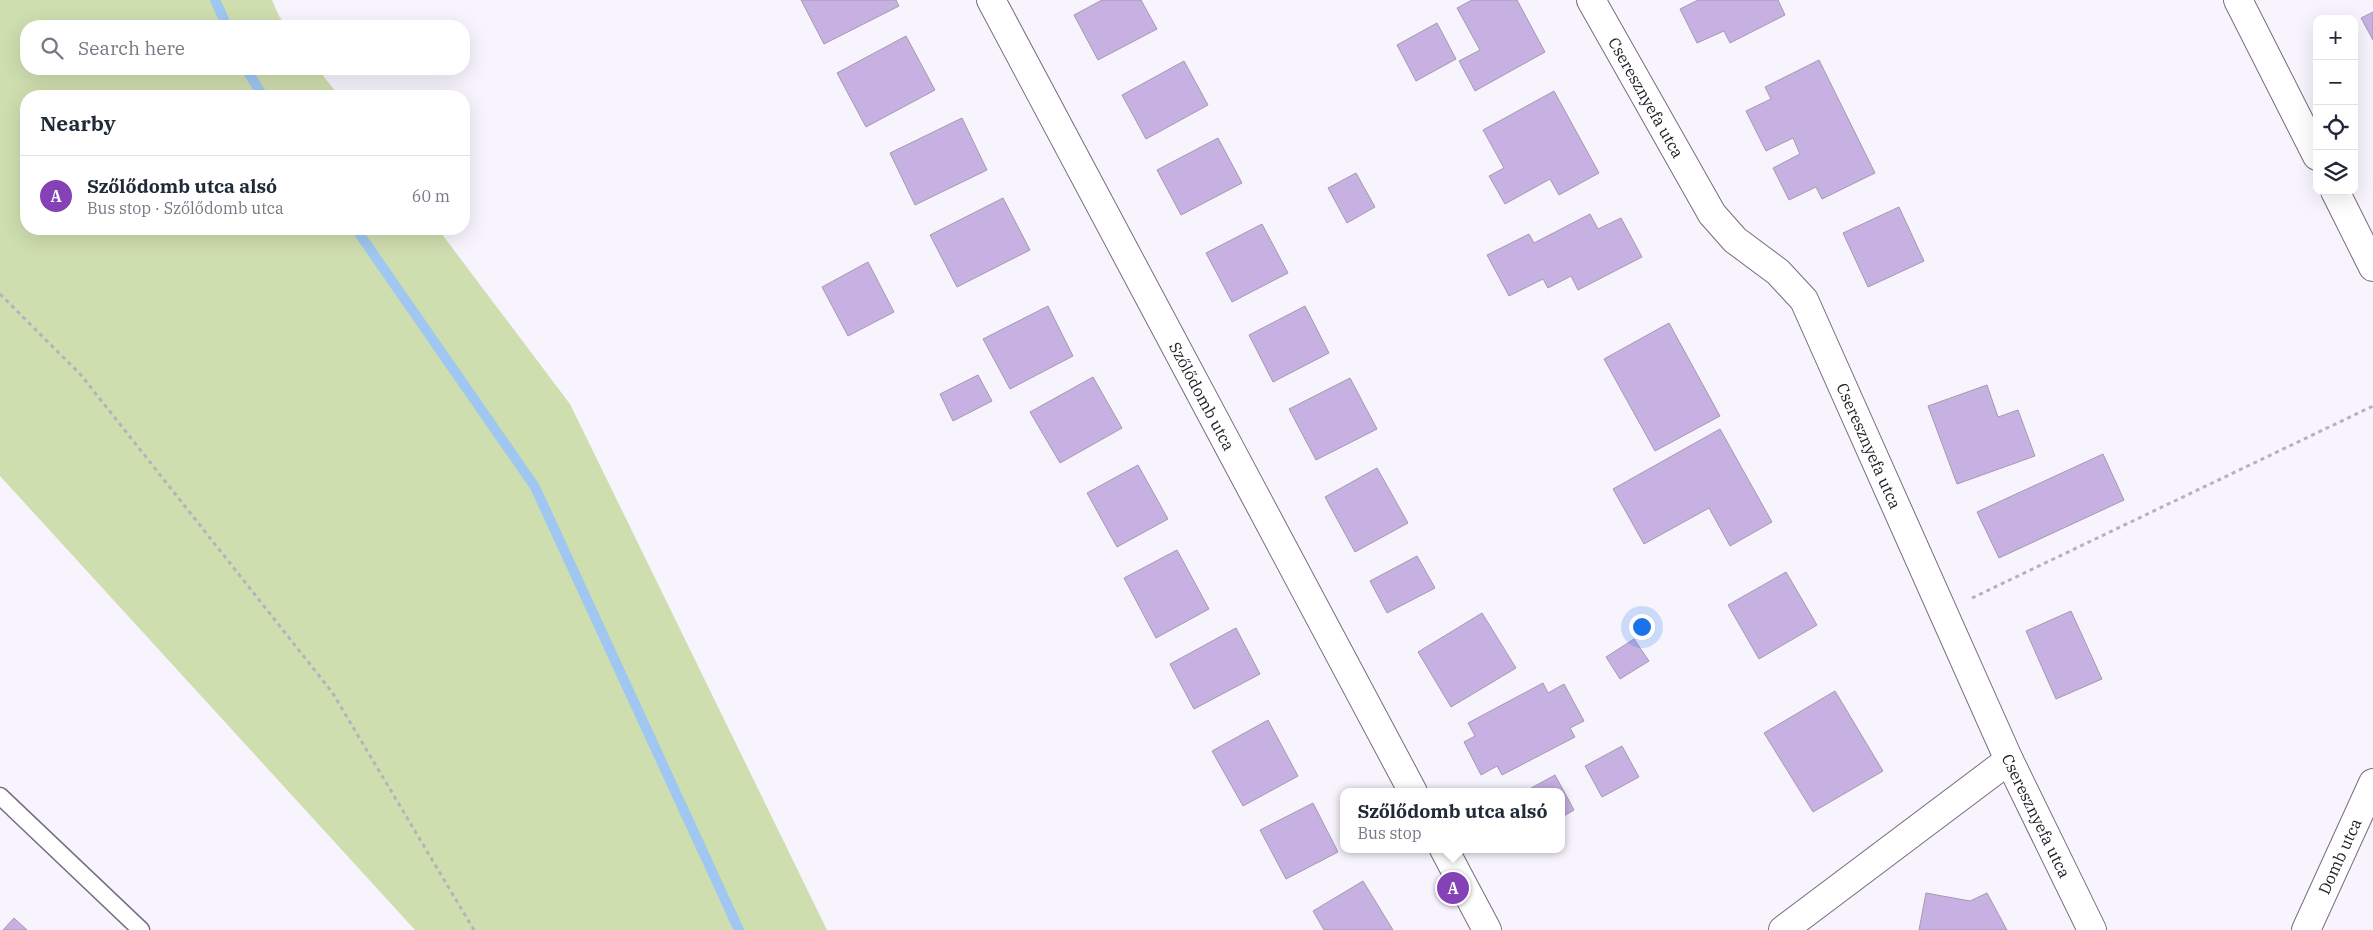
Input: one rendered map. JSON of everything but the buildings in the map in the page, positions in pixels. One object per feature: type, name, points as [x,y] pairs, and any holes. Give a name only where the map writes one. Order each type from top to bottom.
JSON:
[{"type":"street","name":"Szőlődomb utca","points":[[991,0],[1411,788]]},
{"type":"street","name":"Cseresznyefa utca","points":[[1591,0],[1712,214],[1735,240],[1778,272],[1804,300],[2009,760],[2092,930]]},
{"type":"street","points":[[2238,0],[2314,150]]},
{"type":"street","points":[[2337,195],[2373,267]]},
{"type":"street","points":[[1783,930],[2009,760]]},
{"type":"street","name":"Domb utca","points":[[2306,930],[2373,783]]},
{"type":"street","points":[[1446,853],[1487,930]]},
{"type":"lane","points":[[0,796],[141,930]]},
{"type":"path","points":[[0,294],[81,375],[332,692],[474,930]]},
{"type":"path","points":[[1943,612],[2373,406]]},
{"type":"green space","points":[[0,0],[272,0],[282,20],[20,20],[20,75],[323,75],[334,90],[20,90],[20,235],[443,235],[570,404],[827,930],[415,930],[0,476]]},
{"type":"waterway","points":[[215,0],[224,20]]},
{"type":"waterway","points":[[250,75],[259,90]]},
{"type":"waterway","points":[[360,235],[535,487],[739,930]]},
{"type":"place","name":"Szőlődomb utca alsó","points":[[1453,888]]}]
